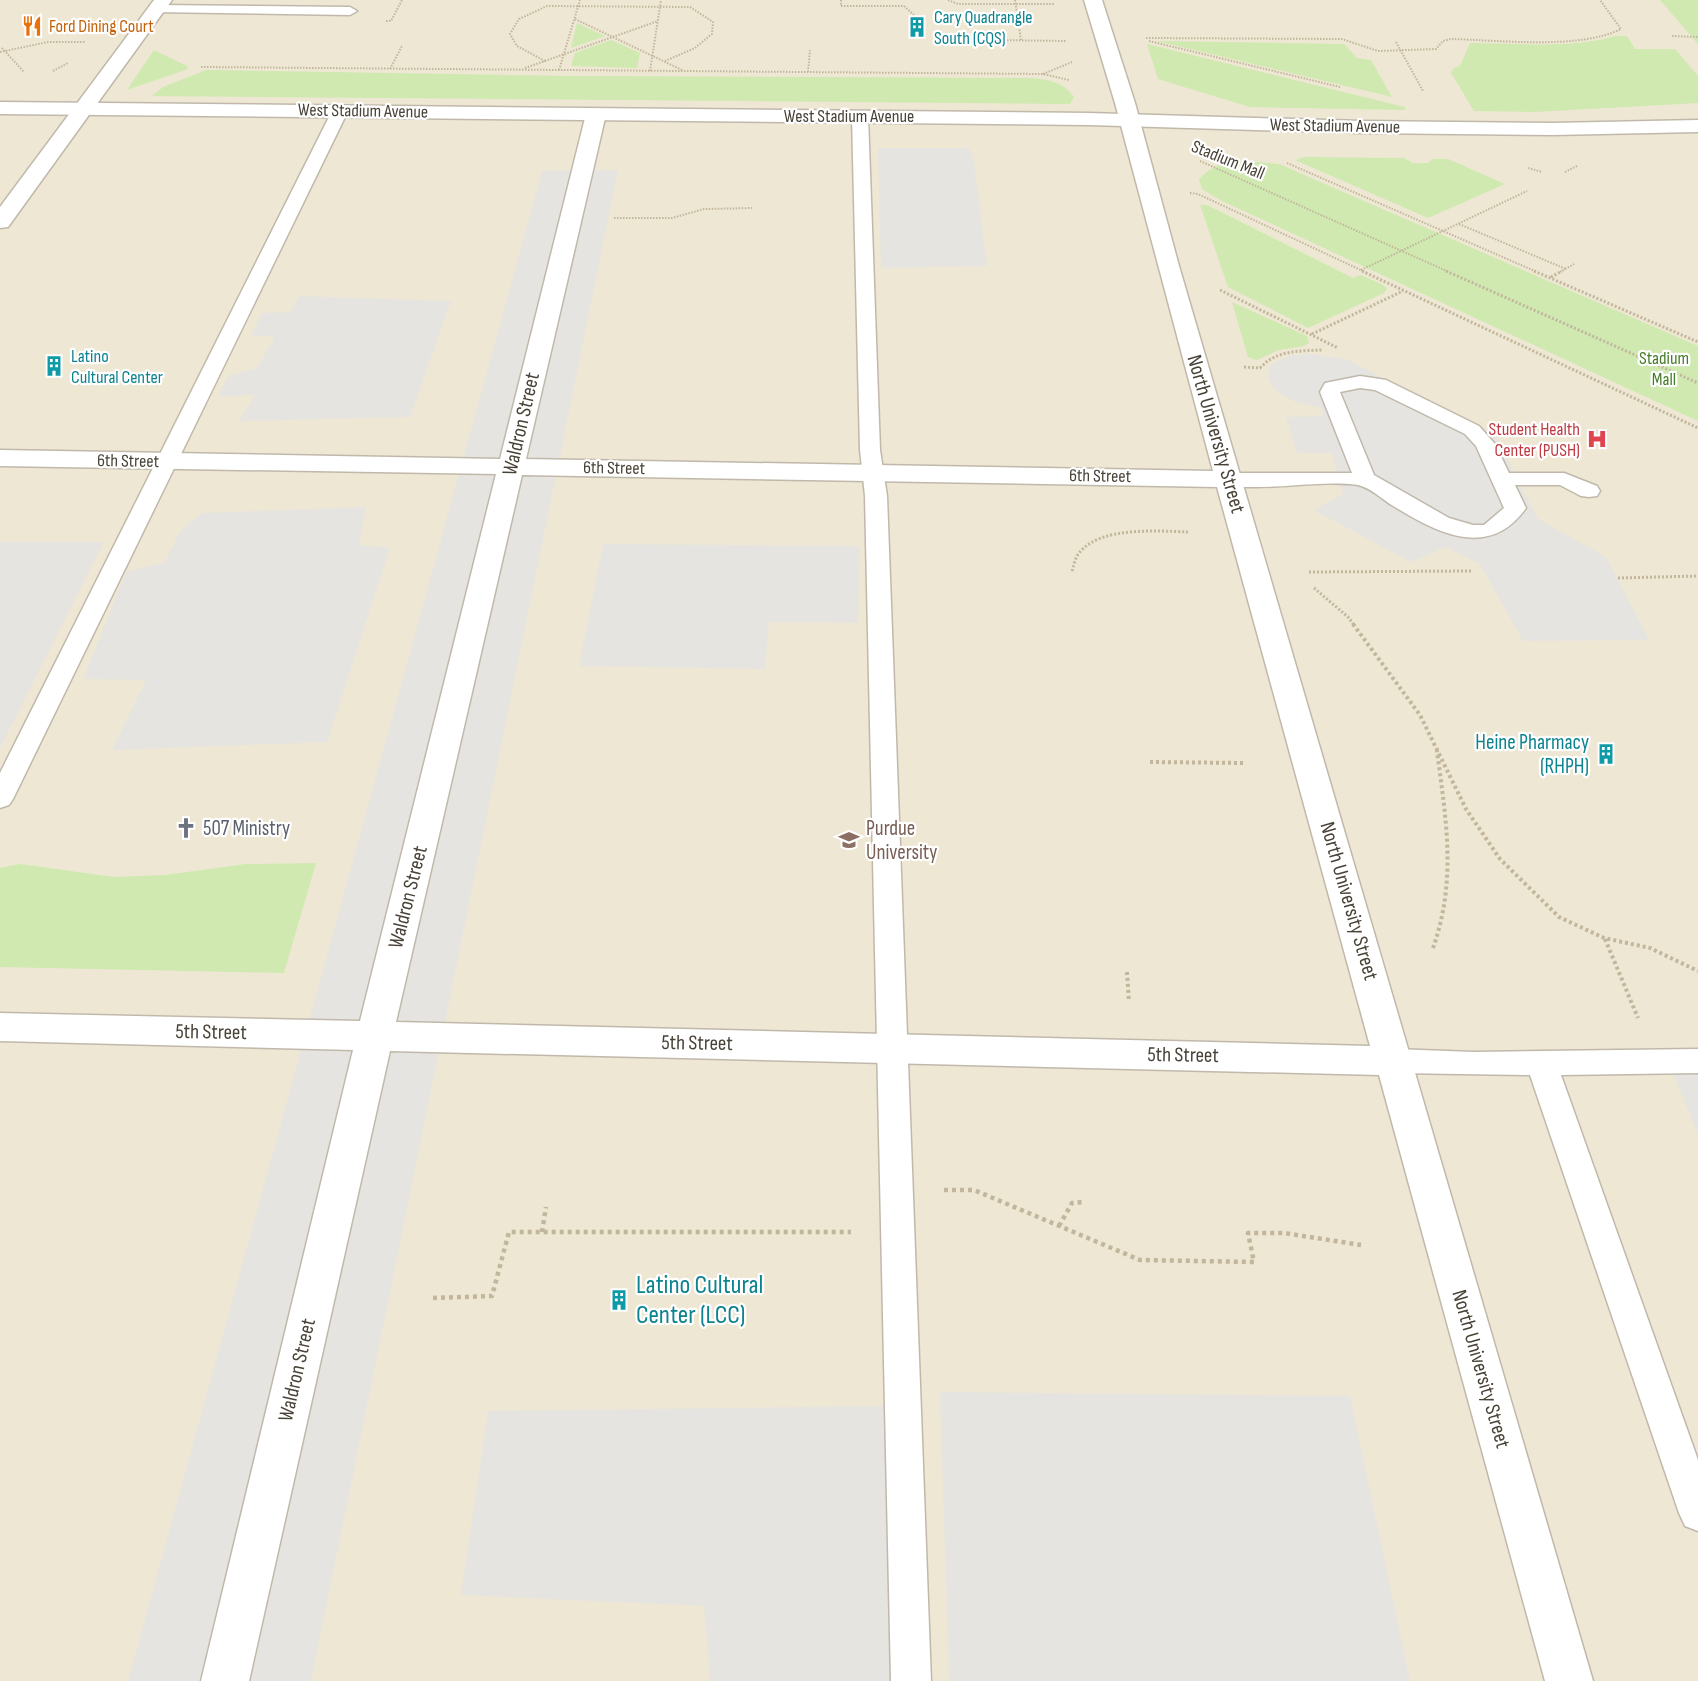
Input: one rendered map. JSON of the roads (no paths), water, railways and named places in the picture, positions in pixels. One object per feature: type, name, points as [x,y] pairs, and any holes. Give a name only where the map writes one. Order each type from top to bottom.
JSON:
[{"type":"street","name":"North University Street","points":[[1093,0],[1569,1681]]},
{"type":"street","points":[[0,222],[159,5]]},
{"type":"street","name":"West Stadium Avenue","points":[[0,108],[860,116],[1469,128],[1698,126]]},
{"type":"street","name":"Waldron Street","points":[[225,1681],[375,1036],[596,114]]},
{"type":"street","name":"6th Street","points":[[0,459],[1229,479]]},
{"type":"street","name":"5th Street","points":[[0,1027],[1394,1061]]},
{"type":"lane","points":[[159,5],[350,11]]},
{"type":"lane","points":[[0,799],[340,111]]},
{"type":"lane","points":[[860,116],[872,473],[876,519],[911,1681]]},
{"type":"lane","points":[[1229,479],[1365,479],[1448,527],[1468,532],[1488,531],[1507,518],[1515,508],[1485,444],[1472,430],[1379,384],[1343,384],[1332,387],[1330,392],[1365,479]]},
{"type":"lane","points":[[1502,479],[1564,479],[1589,491]]},
{"type":"lane","points":[[1394,1061],[1474,1064],[1698,1061]]},
{"type":"lane","points":[[1541,1062],[1698,1513]]},
{"type":"place","name":"Ford Dining Court","points":[[32,26]]},
{"type":"place","name":"Cary Quadrangle South (CQS)","points":[[917,27]]},
{"type":"place","name":"Latino Cultural Center","points":[[54,366]]},
{"type":"place","name":"Student Health Center (PUSH)","points":[[1597,439]]},
{"type":"place","name":"Heine Pharmacy (RHPH)","points":[[1606,754]]},
{"type":"place","name":"507 Ministry","points":[[186,828]]},
{"type":"place","name":"Purdue University","points":[[849,840]]},
{"type":"place","name":"Latino Cultural Center (LCC)","points":[[619,1300]]},
{"type":"park label","name":"Stadium Mall","points":[[1664,368]]}]
